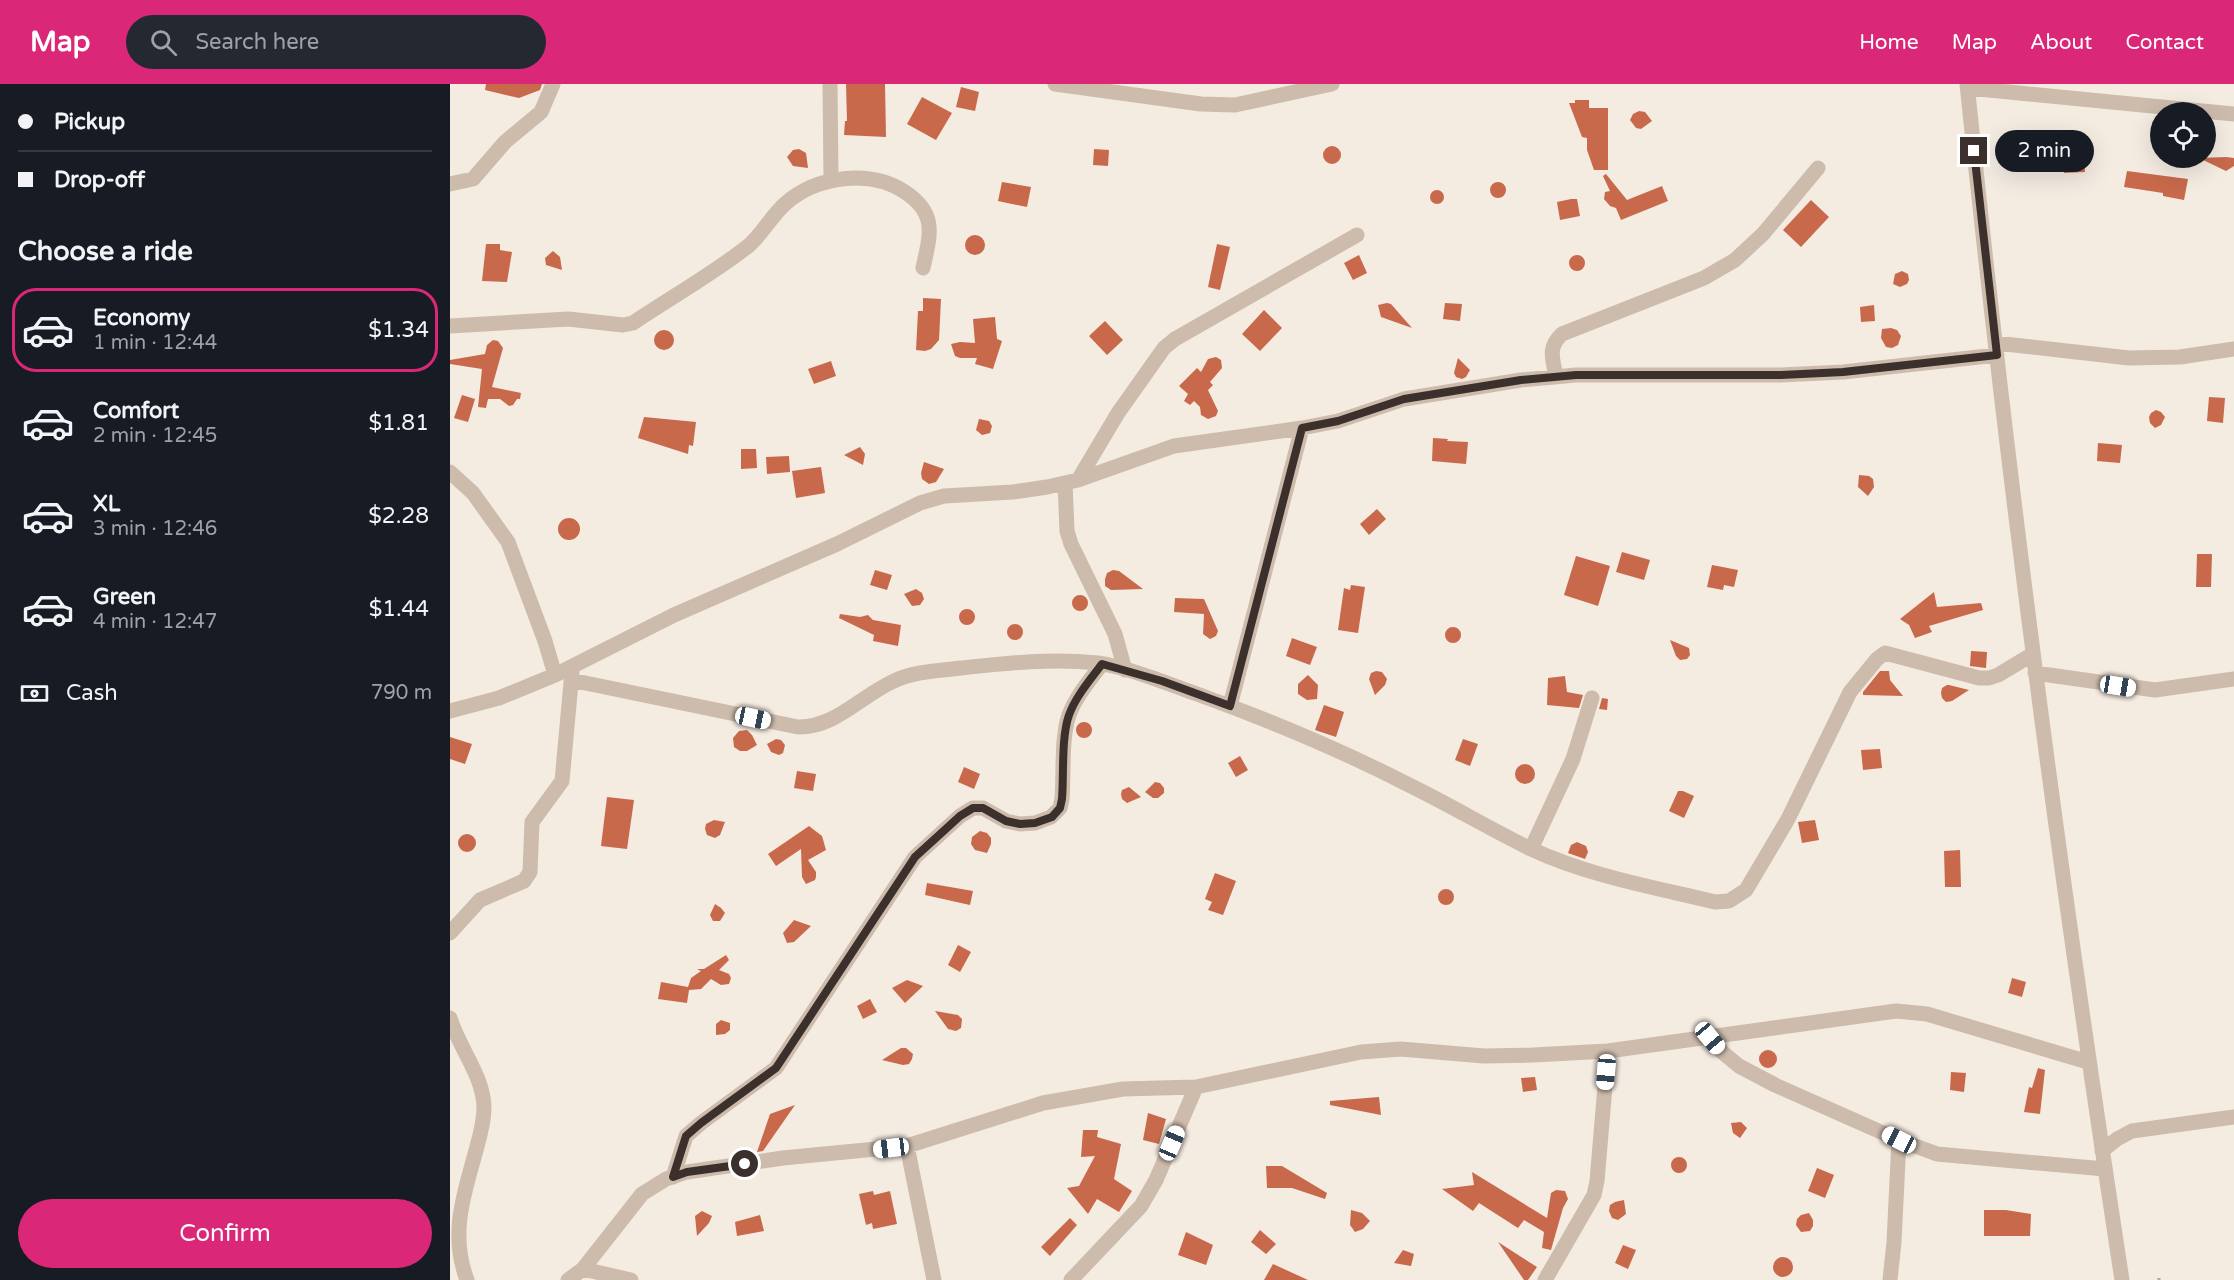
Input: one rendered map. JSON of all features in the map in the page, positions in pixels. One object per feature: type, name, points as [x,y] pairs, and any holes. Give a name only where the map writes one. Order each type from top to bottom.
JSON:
[{"type":"street","points":[[450,184],[473,179],[505,142],[541,112],[553,84]]},
{"type":"street","points":[[830,84],[831,180]]},
{"type":"street","points":[[1055,84],[1201,104],[1235,105],[1332,84]]},
{"type":"street","points":[[2122,1280],[2088,1062],[2035,673],[1967,86],[2234,114]]},
{"type":"street","points":[[1556,377],[1552,350],[1554,342],[1562,334],[1704,278],[1735,260],[1763,234],[1818,168]]},
{"type":"street","points":[[450,326],[567,319],[623,325],[633,323],[747,247],[787,202],[831,180],[869,177],[905,192],[924,208],[931,232],[923,268]]},
{"type":"street","points":[[1125,670],[1115,634],[1071,544],[1067,531],[1071,481],[1164,348],[1357,235]]},
{"type":"street","points":[[572,673],[674,615],[837,544],[920,503],[944,496],[1012,492],[1071,481],[1174,446],[1338,421],[1404,399],[1521,380],[1556,377],[1781,375],[1843,372],[1996,349],[2129,358],[2180,357],[2234,349]]},
{"type":"street","points":[[1230,706],[1302,428]]},
{"type":"street","points":[[450,472],[473,493],[508,542],[545,641],[555,675]]},
{"type":"street","points":[[450,711],[499,698],[555,675],[572,673],[798,728],[811,728],[825,723],[892,681],[913,673],[1022,661],[1102,664],[1230,706],[1329,747],[1408,784],[1531,849],[1578,869],[1715,902],[1730,901],[1746,890],[1788,819],[1850,692],[1877,659],[1885,653],[1979,678],[1989,678],[2033,654]]},
{"type":"street","points":[[673,1177],[686,1136],[776,1068],[915,857],[960,816],[973,808],[983,808],[1006,821],[1020,824],[1035,823],[1052,817],[1060,808],[1065,738],[1069,716],[1079,694],[1102,664]]},
{"type":"street","points":[[450,933],[480,900],[524,880],[530,872],[532,822],[562,781],[572,673]]},
{"type":"street","points":[[2035,673],[2155,690],[2234,679]]},
{"type":"street","points":[[1531,849],[1573,759],[1592,698]]},
{"type":"street","points":[[568,1280],[583,1269],[642,1194],[687,1172],[783,1158],[907,1146],[1043,1103],[1123,1089],[1196,1087],[1361,1052],[1401,1049],[1504,1056],[1608,1051],[1896,1011],[1927,1014],[2088,1062]]},
{"type":"street","points":[[450,1018],[481,1087],[484,1108],[482,1128],[458,1218],[459,1250],[467,1280]]},
{"type":"street","points":[[1710,1038],[1739,1066],[1775,1086],[1937,1154],[2105,1169]]},
{"type":"street","points":[[1545,1280],[1594,1195],[1608,1051]]},
{"type":"street","points":[[1071,1280],[1141,1206],[1156,1180],[1196,1087]]},
{"type":"street","points":[[2102,1151],[2132,1131],[2234,1117]]},
{"type":"street","points":[[1890,1280],[1899,1140]]},
{"type":"street","points":[[907,1146],[934,1280]]},
{"type":"street","points":[[583,1269],[631,1280]]},
{"type":"building","points":[[486,84],[542,84],[540,90],[519,98],[485,90]]},
{"type":"building","points":[[846,84],[885,84],[886,137],[844,135],[845,121],[847,121]]},
{"type":"building","points":[[961,87],[979,92],[975,111],[956,107]]},
{"type":"building","points":[[922,97],[952,113],[936,140],[907,124]]},
{"type":"building","points":[[1575,100],[1589,100],[1589,108],[1608,108],[1608,170],[1594,170],[1587,150],[1587,138],[1582,137],[1569,103],[1575,103]]},
{"type":"building","points":[[1639,111],[1645,112],[1652,121],[1641,129],[1636,128],[1630,120],[1633,114]]},
{"type":"building","points":[[2083,138],[2085,172],[2064,173],[2062,139]]},
{"type":"building","points":[[1328,146],[1336,146],[1341,151],[1339,162],[1328,164],[1323,159],[1323,151]]},
{"type":"building","points":[[799,149],[806,153],[808,168],[793,166],[787,157],[793,150]]},
{"type":"building","points":[[1094,149],[1109,150],[1108,166],[1093,165]]},
{"type":"building","points":[[2216,157],[2234,158],[2234,166],[2226,171],[2216,166]]},
{"type":"building","points":[[2127,171],[2188,179],[2184,200],[2163,196],[2163,193],[2124,187]]},
{"type":"building","points":[[1606,174],[1627,200],[1662,186],[1668,201],[1621,220],[1616,208],[1610,206],[1604,199],[1605,192],[1610,191],[1603,176]]},
{"type":"building","points":[[1002,182],[1031,187],[1027,207],[998,201]]},
{"type":"building","points":[[1498,182],[1504,184],[1506,190],[1504,196],[1498,198],[1492,196],[1490,190],[1492,184]]},
{"type":"building","points":[[1434,190],[1440,190],[1444,197],[1440,204],[1434,204],[1430,200],[1430,194]]},
{"type":"building","points":[[1577,199],[1580,216],[1560,220],[1557,202]]},
{"type":"building","points":[[1811,200],[1829,217],[1801,247],[1783,230]]},
{"type":"building","points":[[975,235],[982,238],[985,245],[982,252],[975,255],[968,252],[965,245],[968,238]]},
{"type":"building","points":[[486,244],[500,244],[500,250],[512,252],[507,282],[482,281]]},
{"type":"building","points":[[1217,244],[1230,247],[1220,290],[1208,287]]},
{"type":"building","points":[[553,251],[560,257],[562,270],[546,265],[545,258]]},
{"type":"building","points":[[1359,255],[1367,273],[1353,280],[1344,263]]},
{"type":"building","points":[[1577,255],[1585,263],[1577,271],[1569,263]]},
{"type":"building","points":[[1902,271],[1908,274],[1909,280],[1907,284],[1900,287],[1893,284],[1895,274]]},
{"type":"building","points":[[923,298],[941,299],[939,340],[931,349],[925,351],[916,350],[918,311],[923,311]]},
{"type":"building","points":[[1445,303],[1462,304],[1460,321],[1443,319]]},
{"type":"building","points":[[1391,304],[1412,328],[1381,317],[1378,305]]},
{"type":"building","points":[[1874,305],[1875,321],[1861,322],[1860,307]]},
{"type":"building","points":[[1264,310],[1282,328],[1260,351],[1242,334]]},
{"type":"building","points":[[995,317],[997,339],[1002,341],[993,369],[975,364],[977,358],[955,356],[951,344],[975,343],[973,319]]},
{"type":"building","points":[[1105,321],[1123,340],[1107,355],[1089,336]]},
{"type":"building","points":[[1882,329],[1897,330],[1901,336],[1898,345],[1892,348],[1886,347],[1881,338]]},
{"type":"building","points":[[664,330],[671,333],[674,340],[671,347],[664,350],[657,347],[654,340],[657,333]]},
{"type":"building","points":[[493,340],[498,341],[503,348],[492,387],[521,393],[520,399],[509,406],[500,399],[488,399],[486,408],[478,407],[482,369],[450,364],[450,360],[485,354],[487,345]]},
{"type":"building","points":[[1216,357],[1221,360],[1222,368],[1210,382],[1213,385],[1208,390],[1218,411],[1216,416],[1208,419],[1201,415],[1200,407],[1194,401],[1190,405],[1184,401],[1188,394],[1179,386],[1197,368],[1201,372],[1208,359]]},
{"type":"building","points":[[1458,358],[1470,370],[1462,379],[1456,377],[1454,373]]},
{"type":"building","points":[[831,361],[836,376],[814,384],[808,369]]},
{"type":"building","points":[[462,395],[475,399],[468,422],[454,418]]},
{"type":"building","points":[[2209,397],[2225,398],[2223,423],[2207,421]]},
{"type":"building","points":[[2156,410],[2165,417],[2161,425],[2155,428],[2150,423],[2149,417]]},
{"type":"building","points":[[644,417],[696,422],[693,446],[689,445],[688,454],[638,438]]},
{"type":"building","points":[[979,419],[989,421],[992,426],[990,433],[982,435],[976,430]]},
{"type":"building","points":[[1433,438],[1468,442],[1466,464],[1432,461]]},
{"type":"building","points":[[2098,443],[2122,445],[2120,463],[2097,461]]},
{"type":"building","points":[[860,447],[865,454],[863,465],[844,455]]},
{"type":"building","points":[[741,449],[756,449],[757,468],[741,469]]},
{"type":"building","points":[[789,456],[790,472],[767,474],[766,457]]},
{"type":"building","points":[[924,462],[944,469],[936,482],[929,484],[922,479]]},
{"type":"building","points":[[821,467],[825,493],[796,498],[792,471]]},
{"type":"building","points":[[1859,475],[1873,479],[1874,487],[1868,496],[1858,487]]},
{"type":"building","points":[[1377,509],[1386,519],[1369,535],[1360,524]]},
{"type":"building","points":[[569,518],[577,521],[580,529],[577,537],[569,540],[561,537],[558,529],[561,521]]},
{"type":"building","points":[[1622,552],[1650,560],[1644,580],[1616,572]]},
{"type":"building","points":[[2197,554],[2212,554],[2211,587],[2196,587]]},
{"type":"building","points":[[1576,556],[1610,566],[1598,606],[1564,595]]},
{"type":"building","points":[[1712,565],[1738,570],[1734,587],[1724,585],[1723,590],[1707,587]]},
{"type":"building","points":[[875,570],[892,575],[887,590],[870,585]]},
{"type":"building","points":[[1113,570],[1119,571],[1143,589],[1111,590],[1105,586],[1105,579],[1107,573]]},
{"type":"building","points":[[1351,585],[1365,587],[1358,633],[1338,630],[1344,588],[1350,590]]},
{"type":"building","points":[[916,589],[922,593],[924,599],[920,605],[912,606],[904,594]]},
{"type":"building","points":[[1934,592],[1937,607],[1981,603],[1983,610],[1929,626],[1932,632],[1915,638],[1909,625],[1900,619]]},
{"type":"building","points":[[1077,595],[1083,595],[1088,603],[1086,609],[1077,611],[1072,606],[1072,600]]},
{"type":"building","points":[[1175,598],[1204,599],[1218,631],[1216,636],[1210,639],[1203,634],[1204,614],[1174,612]]},
{"type":"building","points":[[967,609],[973,611],[975,617],[973,623],[967,625],[961,623],[959,617],[961,611]]},
{"type":"building","points":[[840,614],[860,617],[868,615],[873,620],[901,625],[898,646],[873,641],[874,635],[839,618]]},
{"type":"building","points":[[1015,624],[1021,626],[1023,632],[1021,638],[1015,640],[1009,638],[1007,632],[1009,626]]},
{"type":"building","points":[[1453,627],[1459,629],[1461,635],[1459,641],[1453,643],[1447,641],[1445,635],[1447,629]]},
{"type":"building","points":[[1292,638],[1317,647],[1310,665],[1286,656]]},
{"type":"building","points":[[1670,640],[1689,648],[1690,655],[1687,659],[1680,660],[1676,656]]},
{"type":"building","points":[[1971,651],[1987,652],[1986,668],[1970,666]]},
{"type":"building","points":[[1880,671],[1889,671],[1890,680],[1903,696],[1863,695]]},
{"type":"building","points":[[1382,672],[1387,679],[1385,685],[1375,695],[1369,679],[1371,673]]},
{"type":"building","points":[[1308,675],[1318,685],[1317,699],[1307,700],[1298,694],[1298,684]]},
{"type":"building","points":[[1565,676],[1567,692],[1583,695],[1579,708],[1547,705],[1548,678]]},
{"type":"building","points":[[1947,685],[1969,690],[1952,701],[1946,702],[1941,693],[1942,688]]},
{"type":"building","points":[[1602,698],[1608,699],[1607,710],[1599,709]]},
{"type":"building","points":[[1324,705],[1344,712],[1336,737],[1315,730]]},
{"type":"building","points":[[1084,722],[1090,724],[1092,730],[1090,736],[1084,738],[1078,736],[1076,730],[1078,724]]},
{"type":"building","points":[[747,730],[757,745],[747,751],[740,751],[734,747],[733,738],[739,731]]},
{"type":"building","points":[[450,737],[472,744],[465,764],[450,759]]},
{"type":"building","points":[[776,739],[781,740],[785,745],[783,753],[779,755],[771,752],[767,744]]},
{"type":"building","points":[[1463,739],[1478,744],[1470,766],[1455,760]]},
{"type":"building","points":[[1880,749],[1882,768],[1863,770],[1861,750]]},
{"type":"building","points":[[1240,756],[1248,770],[1236,777],[1228,763]]},
{"type":"building","points":[[1525,764],[1532,767],[1535,774],[1532,781],[1525,784],[1518,781],[1515,774],[1518,767]]},
{"type":"building","points":[[964,767],[980,774],[974,789],[958,782]]},
{"type":"building","points":[[797,771],[816,774],[813,791],[794,788]]},
{"type":"building","points":[[1155,782],[1160,783],[1164,788],[1164,793],[1158,798],[1153,798],[1145,792]]},
{"type":"building","points":[[1129,787],[1141,797],[1127,803],[1122,799],[1121,794],[1122,790]]},
{"type":"building","points":[[1678,791],[1694,796],[1684,818],[1669,811]]},
{"type":"building","points":[[607,797],[634,800],[627,849],[601,846]]},
{"type":"building","points":[[714,820],[725,822],[720,835],[715,838],[707,835],[705,829],[706,824]]},
{"type":"building","points":[[1815,820],[1819,840],[1802,843],[1798,822]]},
{"type":"building","points":[[809,826],[822,836],[826,850],[808,860],[816,872],[816,877],[815,880],[806,884],[802,877],[801,849],[776,866],[768,854]]},
{"type":"building","points":[[980,831],[987,833],[991,838],[987,853],[975,850],[971,844],[972,837]]},
{"type":"building","points":[[467,834],[473,837],[476,843],[473,849],[467,852],[461,849],[458,843],[461,837]]},
{"type":"building","points":[[1577,842],[1586,846],[1588,852],[1585,859],[1568,853],[1571,845]]},
{"type":"building","points":[[1960,850],[1961,887],[1945,887],[1944,851]]},
{"type":"building","points":[[1215,873],[1236,881],[1223,915],[1208,910],[1212,902],[1205,899]]},
{"type":"building","points":[[927,883],[973,891],[970,905],[925,895]]},
{"type":"building","points":[[1446,889],[1452,891],[1454,897],[1452,903],[1446,905],[1440,903],[1438,897],[1440,891]]},
{"type":"building","points":[[715,904],[725,913],[720,921],[713,921],[710,915]]},
{"type":"building","points":[[794,920],[811,926],[794,942],[787,943],[783,933]]},
{"type":"building","points":[[958,945],[971,952],[960,972],[948,965]]},
{"type":"building","points":[[726,955],[729,960],[719,970],[729,974],[731,978],[729,984],[721,985],[711,979],[701,989],[689,990],[687,1003],[658,999],[661,982],[688,987],[691,978],[701,971],[697,969],[704,969]]},
{"type":"building","points":[[2012,978],[2026,982],[2022,997],[2008,993]]},
{"type":"building","points":[[907,980],[923,986],[905,1003],[892,988]]},
{"type":"building","points":[[870,999],[877,1012],[863,1019],[857,1006]]},
{"type":"building","points":[[935,1011],[958,1015],[962,1019],[961,1028],[956,1031],[948,1029]]},
{"type":"building","points":[[721,1020],[730,1023],[730,1030],[725,1034],[716,1035],[716,1024]]},
{"type":"building","points":[[901,1048],[906,1048],[913,1054],[909,1064],[903,1065],[882,1060]]},
{"type":"building","points":[[1768,1050],[1774,1053],[1777,1059],[1774,1065],[1768,1068],[1762,1065],[1759,1059],[1762,1053]]},
{"type":"building","points":[[2038,1068],[2045,1070],[2040,1114],[2024,1112],[2029,1087],[2032,1088]]},
{"type":"building","points":[[1951,1072],[1966,1073],[1964,1092],[1950,1090]]},
{"type":"building","points":[[1535,1077],[1537,1090],[1523,1092],[1521,1078]]},
{"type":"building","points":[[1379,1097],[1381,1115],[1330,1105],[1330,1101]]},
{"type":"building","points":[[795,1105],[763,1151],[757,1152],[770,1114]]},
{"type":"building","points":[[1148,1113],[1166,1119],[1159,1144],[1143,1140]]},
{"type":"building","points":[[1741,1122],[1747,1128],[1740,1138],[1733,1133],[1731,1123]]},
{"type":"building","points":[[1083,1130],[1098,1130],[1097,1137],[1121,1144],[1114,1179],[1132,1191],[1119,1212],[1097,1199],[1088,1214],[1067,1188],[1079,1186],[1095,1156],[1081,1157]]},
{"type":"building","points":[[1676,1157],[1682,1157],[1687,1165],[1685,1171],[1676,1173],[1671,1168],[1671,1162]]},
{"type":"building","points":[[1266,1166],[1282,1166],[1327,1193],[1325,1199],[1292,1188],[1267,1188]]},
{"type":"building","points":[[1817,1168],[1834,1175],[1825,1198],[1808,1191]]},
{"type":"building","points":[[1472,1172],[1547,1218],[1551,1193],[1556,1190],[1565,1191],[1568,1199],[1563,1208],[1551,1250],[1542,1248],[1544,1232],[1524,1220],[1518,1228],[1479,1203],[1473,1211],[1442,1189],[1474,1185]]},
{"type":"building","points":[[873,1191],[874,1195],[890,1191],[897,1224],[873,1229],[872,1223],[866,1225],[859,1194]]},
{"type":"building","points":[[1624,1200],[1626,1214],[1618,1220],[1612,1218],[1609,1211],[1610,1205]]},
{"type":"building","points":[[1351,1210],[1362,1213],[1370,1221],[1363,1229],[1355,1232],[1350,1225]]},
{"type":"building","points":[[1984,1210],[2006,1210],[2031,1214],[2030,1236],[1984,1236]]},
{"type":"building","points":[[702,1211],[712,1216],[697,1236],[695,1216]]},
{"type":"building","points":[[1809,1213],[1813,1226],[1810,1231],[1801,1232],[1796,1225],[1797,1219]]},
{"type":"building","points":[[760,1215],[764,1231],[737,1236],[735,1222]]},
{"type":"building","points":[[1070,1218],[1077,1225],[1050,1256],[1041,1247]]},
{"type":"building","points":[[1260,1230],[1276,1244],[1266,1254],[1251,1242]]},
{"type":"building","points":[[1186,1232],[1213,1245],[1206,1265],[1178,1255]]},
{"type":"building","points":[[1498,1242],[1537,1267],[1528,1280],[1524,1280]]},
{"type":"building","points":[[1623,1245],[1636,1250],[1628,1269],[1615,1263]]},
{"type":"building","points":[[1403,1250],[1414,1254],[1411,1266],[1394,1263]]},
{"type":"building","points":[[1783,1257],[1790,1260],[1793,1267],[1790,1274],[1783,1277],[1776,1274],[1773,1267],[1776,1260]]},
{"type":"building","points":[[1273,1264],[1308,1280],[1264,1280]]},
{"type":"route","points":[[745,1164],[687,1172],[673,1177],[686,1136],[776,1068],[915,857],[960,816],[973,808],[983,808],[1006,821],[1020,824],[1035,823],[1052,817],[1060,808],[1065,738],[1069,716],[1079,694],[1102,664],[1162,681],[1230,706],[1302,428],[1338,421],[1404,399],[1521,380],[1576,375],[1781,375],[1843,372],[1997,355],[1974,151]]}]
